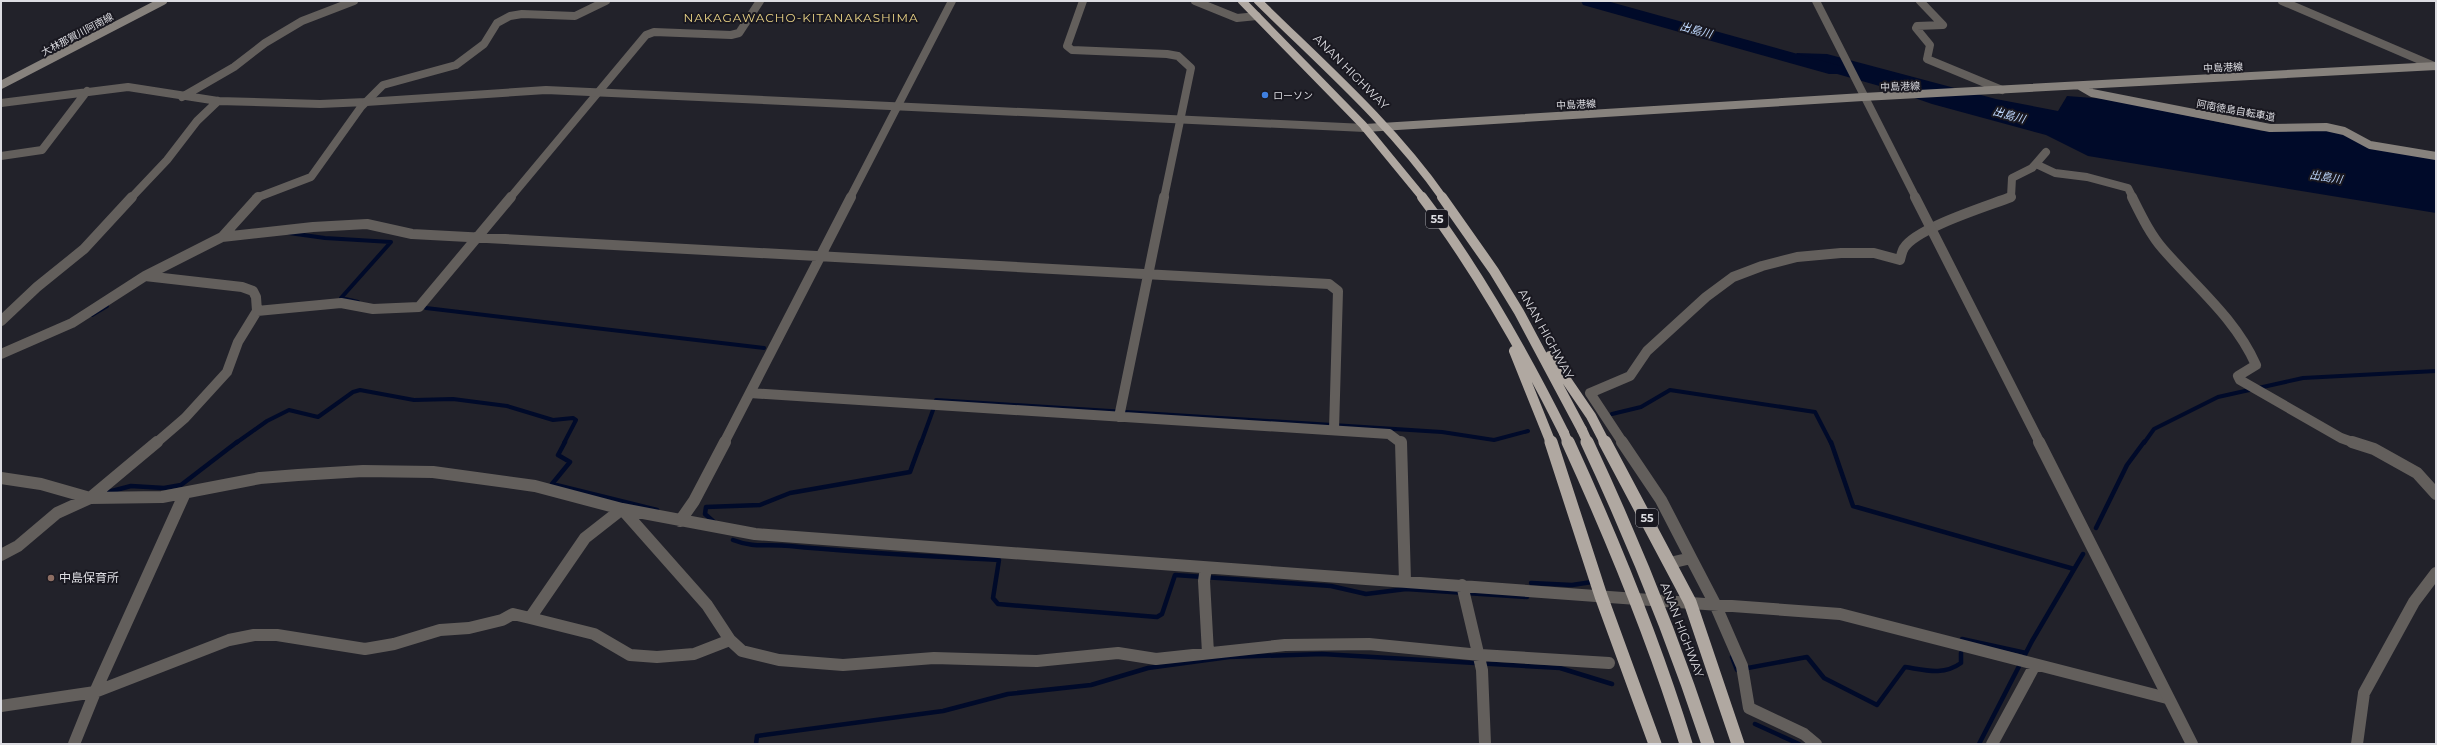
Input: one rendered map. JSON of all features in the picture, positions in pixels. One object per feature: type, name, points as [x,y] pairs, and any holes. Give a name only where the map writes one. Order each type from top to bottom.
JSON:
[{"type":"highway","name":"55","points":[[1242,1],[1364,128],[1400,168],[1475,272],[1544,392],[1607,524],[1648,630],[1686,744]]},
{"type":"highway","name":"ANAN HIGHWAY","points":[[1258,1],[1385,126],[1420,166],[1494,271],[1519,312],[1582,430],[1624,519],[1669,631],[1708,744]]},
{"type":"highway","name":"55","points":[[1519,312],[1591,416],[1690,602],[1738,744]]},
{"type":"highway","name":"55","points":[[1500,316],[1549,437],[1601,596],[1655,744]]},
{"type":"main road","name":"大林那賀川阿南線","points":[[1,85],[163,1]]},
{"type":"main road","name":"中島港線","points":[[1364,128],[1863,97],[2435,66]]},
{"type":"main road","name":"阿南徳島自転車道","points":[[2080,86],[2092,93],[2270,128],[2326,126],[2344,131],[2370,145],[2436,156]]},
{"type":"street","points":[[182,97],[234,67],[265,43],[297,24],[354,1]]},
{"type":"street","points":[[1,354],[72,322],[96,309],[147,277],[222,236],[237,222],[251,202],[260,196],[311,177],[366,102],[383,85],[456,65],[484,44],[501,20],[522,14],[575,16],[606,1]]},
{"type":"street","points":[[257,311],[341,303],[373,309],[419,307],[646,35],[654,32],[731,35],[739,33],[760,1]]},
{"type":"street","points":[[680,521],[694,502],[952,1]]},
{"type":"street","points":[[1083,1],[1067,46],[1072,50],[1167,54],[1178,56],[1191,68],[1119,413]]},
{"type":"street","points":[[1195,1],[1237,18],[1257,16]]},
{"type":"street","points":[[1816,1],[1863,97],[1897,160],[1931,231],[2167,698],[2192,744]]},
{"type":"street","points":[[1920,1],[1943,25],[1917,26],[1920,33],[1930,45],[1928,59],[1937,64],[1989,82],[2002,90]]},
{"type":"street","points":[[2282,1],[2435,66]]},
{"type":"street","points":[[1,104],[88,91],[128,87],[182,97],[218,101],[320,104],[531,90],[1364,128]]},
{"type":"street","points":[[1,156],[42,150],[88,91]]},
{"type":"street","points":[[1,321],[15,306],[84,249],[167,160],[197,121],[218,101]]},
{"type":"street","points":[[1816,744],[1804,734],[1749,708],[1744,670],[1715,604],[1661,500],[1590,393],[1630,376],[1647,351],[1706,297],[1733,277],[1762,266],[1797,257],[1841,253],[1874,253],[1900,260],[1904,248],[1913,239],[1950,220],[2011,197],[2012,178],[2025,174],[2038,165],[2046,152]]},
{"type":"street","points":[[2038,165],[2055,173],[2086,177],[2128,188],[2140,215],[2163,248],[2212,301],[2252,351],[2256,365],[2238,376],[2240,380],[2260,393],[2341,438],[2374,448],[2417,473],[2436,494]]},
{"type":"street","points":[[222,236],[298,227],[368,224],[382,226],[397,232],[1329,284],[1338,291],[1334,427]]},
{"type":"street","points":[[1,555],[18,546],[57,513],[90,498],[185,418],[227,372],[238,342],[257,311],[256,297],[253,290],[242,287],[147,277]]},
{"type":"street","points":[[750,393],[1119,413],[1334,427],[1389,434],[1401,442],[1405,581]]},
{"type":"street","points":[[1,478],[41,484],[90,498],[185,494],[260,478],[363,471],[433,472],[536,486],[680,521],[762,535],[1205,574],[1405,581],[1463,590],[1601,596],[1840,614],[2167,698]]},
{"type":"street","points":[[74,744],[95,692],[185,494]]},
{"type":"street","points":[[530,618],[585,538],[622,508]]},
{"type":"street","points":[[622,508],[707,605],[730,640],[742,651],[779,660],[842,665],[934,658],[1037,661],[1118,653],[1156,659],[1285,645],[1369,644],[1481,661],[1609,663]]},
{"type":"street","points":[[1670,563],[1691,558]]},
{"type":"street","points":[[2357,744],[2364,693],[2414,602],[2436,573]]},
{"type":"street","points":[[1205,574],[1208,653]]},
{"type":"street","points":[[1463,590],[1481,661],[1484,744]]},
{"type":"street","points":[[1,706],[95,692],[229,640],[254,635],[277,635],[348,648],[364,649],[394,644],[440,630],[469,628],[502,620],[513,614],[594,634],[630,655],[657,657],[694,654],[730,640]]},
{"type":"street","points":[[1992,744],[2032,664]]},
{"type":"water","points":[[1796,53],[1827,54],[1996,99],[2058,111],[2067,96],[2106,99],[2262,131],[2329,130],[2341,133],[2369,147],[2436,159],[2436,213],[2088,156],[2046,135],[1932,104],[1883,87],[1809,66]]},
{"type":"waterway","name":"出島川","points":[[1589,1],[1835,70]]},
{"type":"waterway","points":[[289,233],[325,238],[391,242],[341,298],[358,302]]},
{"type":"waterway","points":[[92,315],[107,306]]},
{"type":"waterway","points":[[426,308],[764,348]]},
{"type":"waterway","points":[[2144,443],[2154,429],[2218,397],[2303,378],[2436,371]]},
{"type":"waterway","points":[[236,443],[267,421],[289,410],[318,417],[353,392],[360,390],[414,400],[453,399],[507,406],[553,420],[573,418],[576,420],[564,443]]},
{"type":"waterway","points":[[1612,414],[1641,407],[1670,390],[1815,412],[1831,443]]},
{"type":"waterway","points":[[936,400],[1442,432],[1494,440],[1528,431]]},
{"type":"waterway","points":[[921,443],[933,410]]},
{"type":"waterway","points":[[108,492],[131,486],[164,488],[181,485],[237,442]]},
{"type":"waterway","points":[[565,442],[558,455],[570,462],[552,484],[657,510]]},
{"type":"waterway","points":[[714,522],[705,514],[706,507],[760,505],[790,493],[910,472],[921,442]]},
{"type":"waterway","points":[[1831,442],[1853,506],[2074,569]]},
{"type":"waterway","points":[[2096,528],[2127,465],[2144,442]]},
{"type":"waterway","points":[[733,540],[754,545],[782,545],[999,560],[993,598],[998,604],[1157,617],[1162,614],[1175,575],[1331,586],[1366,594],[1406,589],[1527,597]]},
{"type":"waterway","points":[[2026,653],[2083,554]]},
{"type":"waterway","points":[[1531,583],[1572,585],[1592,582]]},
{"type":"waterway","points":[[1962,639],[2026,653]]},
{"type":"waterway","points":[[1732,657],[1737,670],[1807,657],[1824,678],[1877,705],[1905,667],[1934,671],[1947,670],[1961,663],[1961,653]]},
{"type":"waterway","points":[[1979,744],[2026,653]]},
{"type":"waterway","points":[[756,744],[757,736],[943,711],[1008,694],[1091,685],[1148,668],[1229,657],[1322,654],[1560,668],[1612,684]]},
{"type":"waterway","points":[[1755,724],[1799,744]]},
{"type":"place","name":"ローソン","points":[[1265,95]]},
{"type":"place","name":"中島保育所","points":[[51,578]]},
{"type":"district","name":"NAKAGAWACHO-KITANAKASHIMA","points":[[801,18]]}]
